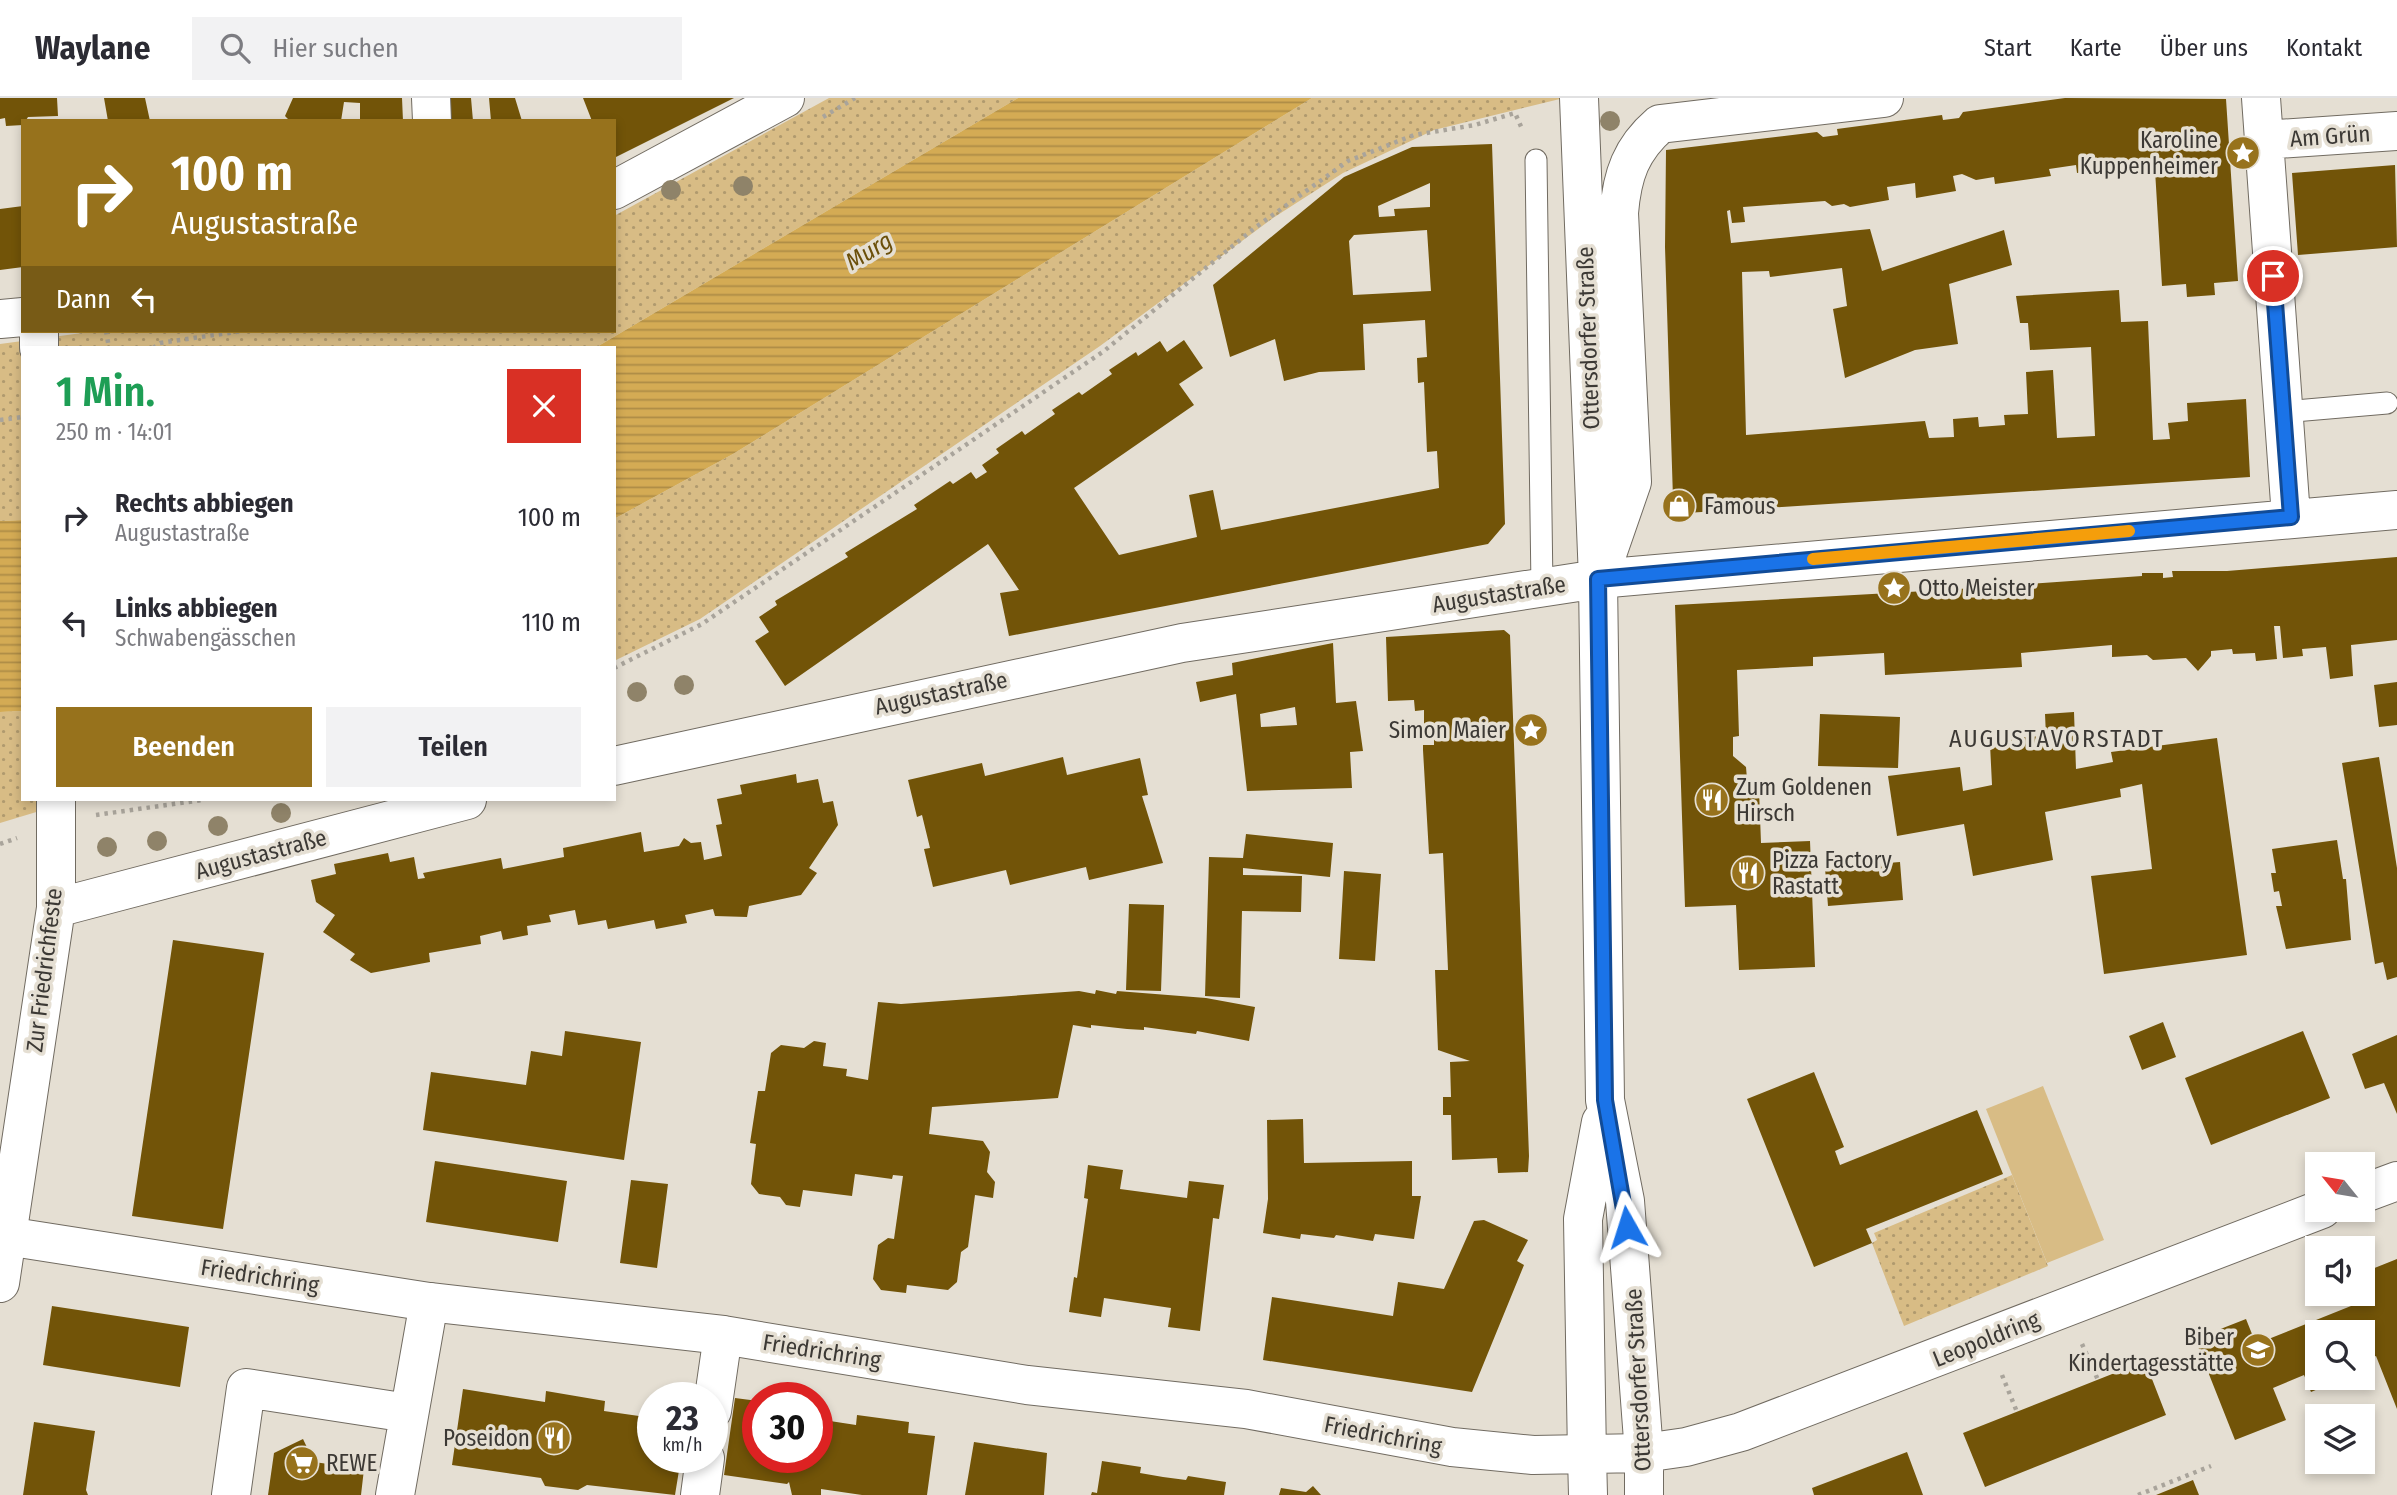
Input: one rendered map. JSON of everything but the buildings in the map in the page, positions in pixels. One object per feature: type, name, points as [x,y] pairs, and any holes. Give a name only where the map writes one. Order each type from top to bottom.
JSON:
[{"type":"street","points":[[431,98],[432,119]]},
{"type":"street","points":[[616,189],[785,98]]},
{"type":"street","name":"Ottersdorfer Straße","points":[[1578,98],[1598,579],[1605,1100],[1625,1201],[1644,1453],[1644,1495]]},
{"type":"street","name":"Ottersdorfer Straße","points":[[1598,579],[1632,482],[1619,213],[1621,185],[1630,158],[1641,141],[1660,124],[1884,98]]},
{"type":"street","name":"Am Grün","points":[[2260,98],[2263,140],[2397,131]]},
{"type":"street","points":[[2263,140],[2291,517]]},
{"type":"street","points":[[0,319],[21,317]]},
{"type":"street","name":"Augustastraße","points":[[616,766],[1182,643],[1542,587],[1598,579],[2291,517],[2397,510]]},
{"type":"street","name":"Augustastraße","points":[[55,908],[463,801]]},
{"type":"street","name":"Zur Friedrichfeste","points":[[0,1283],[3,1236],[32,1074],[55,908],[56,812]]},
{"type":"street","name":"Zur Friedrichfeste","points":[[0,1110],[32,1074]]},
{"type":"street","name":"Ottersdorfer Straße","points":[[1588,1495],[1583,1219],[1605,1100]]},
{"type":"street","points":[[2375,1189],[2397,1181]]},
{"type":"street","name":"Leopoldring","points":[[1644,1453],[1686,1447],[1741,1432],[2305,1216]]},
{"type":"street","name":"Friedrichring","points":[[3,1236],[429,1301],[723,1335],[1027,1385],[1246,1409],[1452,1447],[1533,1455],[1644,1453]]},
{"type":"street","points":[[395,1495],[429,1301]]},
{"type":"street","points":[[716,1382],[723,1335]]},
{"type":"street","points":[[231,1495],[246,1388],[408,1413]]},
{"type":"street","points":[[700,1495],[703,1473]]},
{"type":"lane","points":[[1536,160],[1542,587]]},
{"type":"lane","points":[[2283,411],[2387,403]]},
{"type":"path","points":[[616,667],[702,624],[1104,351],[1256,227],[1348,161],[1414,135],[1475,125],[1515,113],[1536,160]]},
{"type":"path","points":[[156,346],[160,343],[228,333]]},
{"type":"path","points":[[0,420],[21,416]]},
{"type":"path","points":[[56,812],[120,810],[194,801]]},
{"type":"path","points":[[2138,1495],[2211,1466]]},
{"type":"shaded area","points":[[829,98],[1018,98],[598,346],[21,346],[21,520],[0,521],[0,344],[82,333],[616,333],[616,215]]},
{"type":"shaded area","points":[[1312,98],[1564,98],[1434,130],[1343,173],[1273,218],[1100,346],[700,619],[616,660],[616,518],[733,454]]},
{"type":"shaded area","points":[[21,711],[21,801],[73,801],[0,823],[0,712]]},
{"type":"shaded area","points":[[2043,1086],[2104,1240],[2047,1263],[1986,1109]]},
{"type":"shaded area","points":[[2012,1175],[2048,1266],[1904,1326],[1872,1243],[1877,1240],[1874,1233]]},
{"type":"water","name":"Murg","points":[[1018,98],[1312,98],[733,454],[616,518],[616,346],[598,346]]},
{"type":"water","points":[[21,520],[21,711],[0,712],[0,521]]},
{"type":"slow traffic","points":[[1813,559],[2129,531]]},
{"type":"place","name":"Karoline Kuppenheimer","points":[[2243,153]]},
{"type":"place","name":"Famous","points":[[1679,506]]},
{"type":"place","name":"Otto Meister","points":[[1894,588]]},
{"type":"place","name":"Simon Maier","points":[[1531,730]]},
{"type":"place","name":"Zum Goldenen Hirsch","points":[[1712,800]]},
{"type":"place","name":"Pizza Factory Rastatt","points":[[1748,873]]},
{"type":"place","name":"Biber Kindertagesstätte","points":[[2258,1350]]},
{"type":"place","name":"Poseidon","points":[[554,1438]]},
{"type":"place","name":"REWE","points":[[302,1463]]},
{"type":"district","name":"AUGUSTAVORSTADT","points":[[2057,739]]},
{"type":"route","points":[[1627,1227],[1625,1201],[1605,1100],[1598,579],[2291,517],[2273,276]]}]
